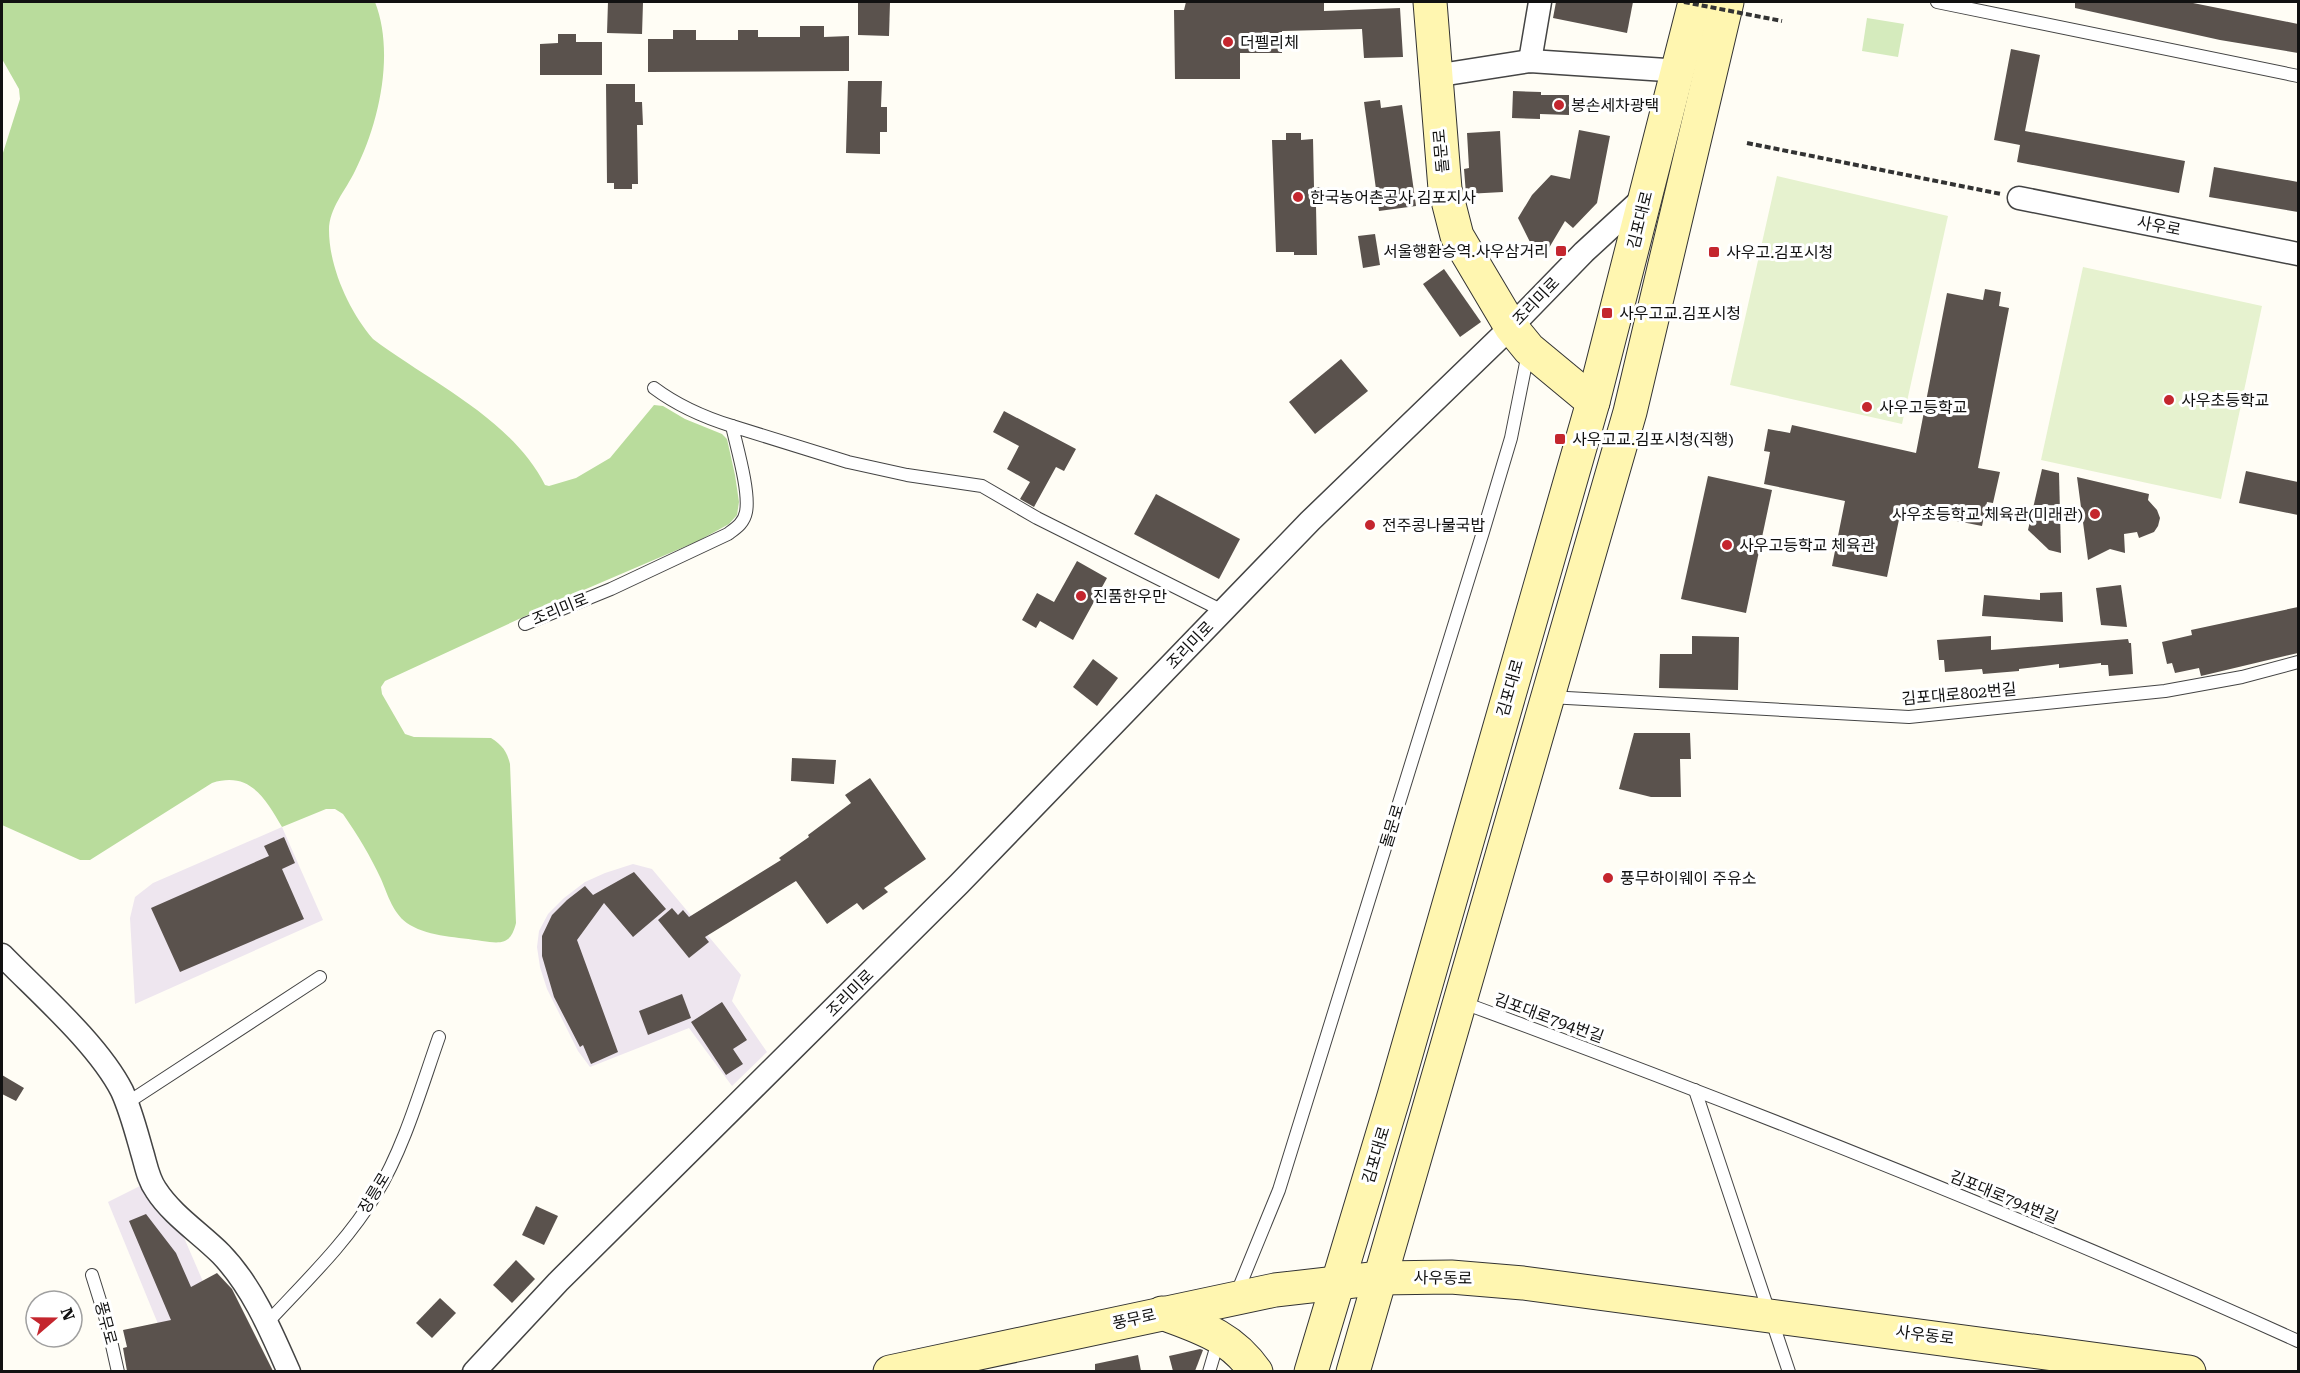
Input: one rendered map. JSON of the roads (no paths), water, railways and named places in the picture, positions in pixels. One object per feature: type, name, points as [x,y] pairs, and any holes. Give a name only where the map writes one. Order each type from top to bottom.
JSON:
[{"type":"main road","name":"돌문로","points":[[1430,2],[1434,76],[1449,212],[1457,236],[1520,338],[1593,402]]},
{"type":"main road","points":[[1649,185],[1666,70],[1679,2]]},
{"type":"main road","name":"김포대로","points":[[1311,1371],[1397,1085],[1593,402],[1695,2]]},
{"type":"main road","points":[[1353,1371],[1630,412],[1727,2]]},
{"type":"main road","points":[[1630,412],[1681,267],[1717,144],[1749,2]]},
{"type":"main road","name":"풍무로","points":[[890,1371],[1235,1297],[1380,1278]]},
{"type":"main road","name":"사우동로","points":[[1380,1278],[2189,1371]]},
{"type":"main road","points":[[1162,1313],[1219,1336],[1246,1357],[1256,1371]]},
{"type":"main road","name":"사우동로","points":[[1774,1325],[2064,1371]]},
{"type":"street","points":[[1530,62],[1540,2]]},
{"type":"street","points":[[1434,76],[1530,62],[1666,70]]},
{"type":"street","name":"조리미로","points":[[474,1371],[558,1282],[959,884],[1310,521],[1520,338],[1584,252],[1649,185]]},
{"type":"street","name":"사우로","points":[[2019,198],[2298,254]]},
{"type":"street","points":[[2,955],[91,1047],[106,1066],[127,1103],[148,1174],[155,1189],[166,1203],[222,1255],[241,1280],[267,1323],[289,1371]]},
{"type":"lane","points":[[1937,2],[2030,19],[2298,76]]},
{"type":"lane","name":"돌문로","points":[[1235,1297],[1279,1191],[1484,532],[1511,438],[1520,338]]},
{"type":"lane","points":[[654,388],[670,400],[700,416],[732,426]]},
{"type":"lane","name":"조리미로","points":[[525,624],[638,577],[728,534],[741,524],[746,513],[747,500],[732,426],[857,464],[907,475],[982,486],[1036,518],[1223,611]]},
{"type":"lane","name":"김포대로802번길","points":[[1547,697],[1909,717],[2165,691],[2242,677],[2298,662]]},
{"type":"lane","points":[[127,1103],[320,977]]},
{"type":"lane","name":"김포대로794번길","points":[[1459,1002],[1695,1090],[2180,1287],[2298,1341]]},
{"type":"lane","name":"장릉로","points":[[267,1323],[327,1258],[376,1194],[409,1120],[439,1037]]},
{"type":"lane","points":[[1695,1090],[1789,1371]]},
{"type":"lane","name":"풍무로","points":[[92,1275],[107,1323],[118,1371]]},
{"type":"lane","points":[[1209,1371],[1219,1336]]},
{"type":"place","name":"더펠리체","points":[[1228,42]]},
{"type":"place","name":"봉손세차광택","points":[[1559,105]]},
{"type":"place","name":"한국농어촌공사 김포지사","points":[[1298,197]]},
{"type":"place","name":"서울행환승역.사우삼거리","points":[[1561,251]]},
{"type":"place","name":"사우고.김포시청","points":[[1714,252]]},
{"type":"place","name":"사우고교.김포시청","points":[[1607,313]]},
{"type":"place","name":"사우초등학교","points":[[2169,400]]},
{"type":"place","name":"사우고등학교","points":[[1867,407]]},
{"type":"place","name":"사우고교.김포시청(직행)","points":[[1560,439]]},
{"type":"place","name":"사우초등학교 체육관(미래관)","points":[[2095,514]]},
{"type":"place","name":"전주콩나물국밥","points":[[1370,525]]},
{"type":"place","name":"사우고등학교 체육관","points":[[1727,545]]},
{"type":"place","name":"진품한우만","points":[[1081,596]]},
{"type":"place","name":"풍무하이웨이 주유소","points":[[1608,878]]}]
